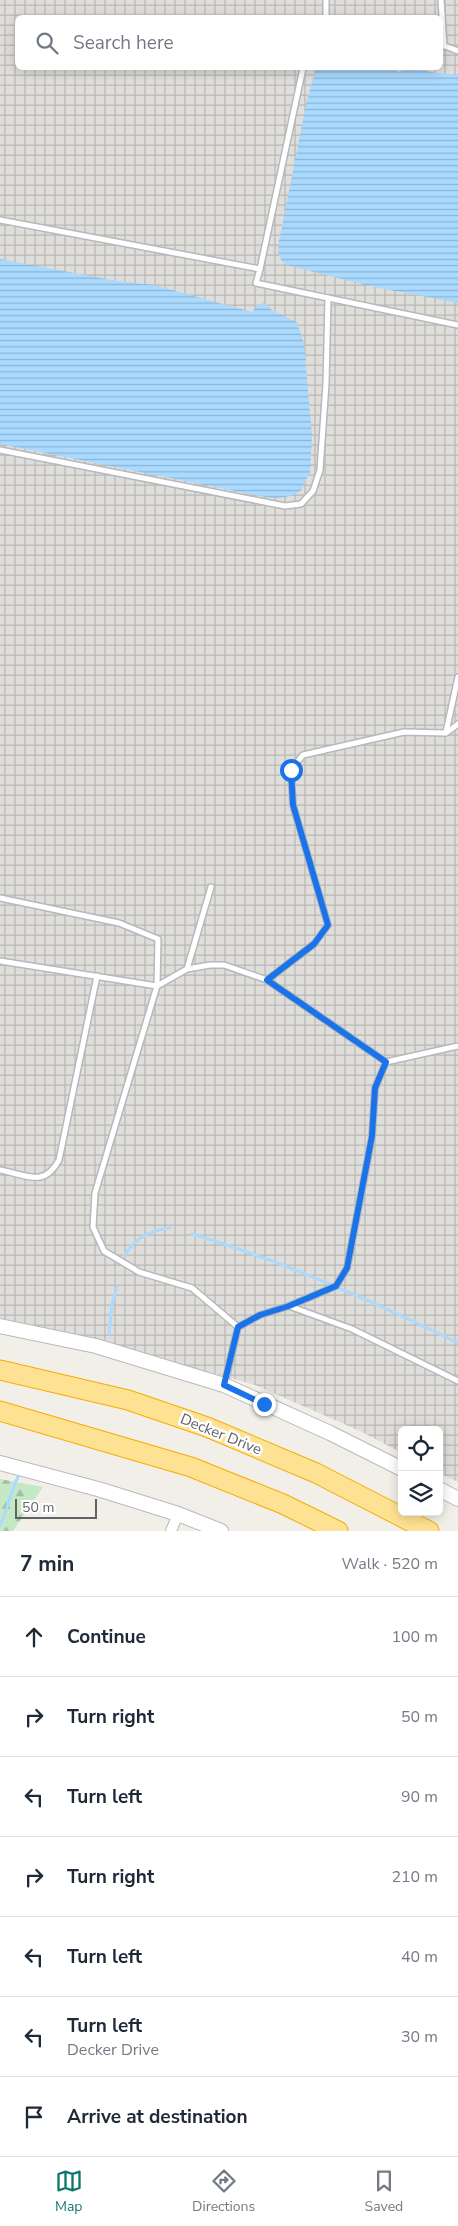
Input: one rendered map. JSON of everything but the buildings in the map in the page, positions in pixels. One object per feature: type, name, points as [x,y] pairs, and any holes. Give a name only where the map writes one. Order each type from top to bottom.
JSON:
[{"type":"highway","name":"Decker Drive","points":[[0,1370],[128,1400],[207,1427],[316,1474],[429,1531]]},
{"type":"highway","points":[[0,1411],[191,1467],[283,1504],[338,1531]]},
{"type":"main road","points":[[0,1326],[96,1346],[224,1385],[330,1433],[398,1467]]},
{"type":"main road","points":[[0,1463],[98,1489],[178,1514],[221,1531]]},
{"type":"main road","points":[[443,1491],[458,1499]]},
{"type":"street","points":[[171,1531],[178,1514]]},
{"type":"lane","points":[[326,0],[326,15]]},
{"type":"lane","points":[[441,0],[441,15]]},
{"type":"lane","points":[[443,45],[458,52]]},
{"type":"lane","points":[[303,70],[256,283],[458,325]]},
{"type":"lane","points":[[0,220],[260,269]]},
{"type":"lane","points":[[0,450],[285,506],[301,504],[313,491],[320,470],[326,384],[328,298]]},
{"type":"lane","points":[[446,733],[458,677]]},
{"type":"lane","points":[[267,980],[314,944],[328,925],[293,805],[291,770],[303,755],[369,738],[404,732],[446,733],[458,724]]},
{"type":"lane","points":[[187,969],[211,887]]},
{"type":"lane","points":[[0,898],[119,923],[158,939],[157,986],[94,1193],[93,1226],[104,1251],[139,1272],[192,1288],[238,1327]]},
{"type":"lane","points":[[0,961],[157,986],[187,969],[224,964],[267,980],[386,1062],[458,1046]]},
{"type":"lane","points":[[0,1170],[41,1178],[52,1172],[59,1160],[96,976]]},
{"type":"lane","points":[[224,1385],[238,1327],[260,1315],[289,1306],[336,1286],[347,1268],[372,1136],[375,1088],[386,1062]]},
{"type":"lane","points":[[289,1306],[352,1329],[458,1382]]},
{"type":"shaded area","points":[[0,0],[458,0],[458,1482],[443,1475],[443,1426],[398,1426],[398,1451],[360,1431],[255,1385],[213,1373],[204,1373],[145,1353],[86,1337],[0,1318]]},
{"type":"green space","points":[[0,1479],[43,1487],[13,1531],[0,1531]]},
{"type":"water","points":[[315,70],[396,70],[398,72],[421,70],[458,75],[458,303],[369,286],[290,266],[282,262],[278,252],[279,241],[307,100]]},
{"type":"water","points":[[0,259],[117,281],[154,285],[252,312],[258,305],[265,303],[273,311],[297,322],[304,343],[312,437],[310,473],[302,490],[284,497],[265,497],[0,444]]},
{"type":"waterway","points":[[125,1255],[144,1236],[170,1228]]},
{"type":"waterway","points":[[192,1234],[294,1269],[393,1312],[458,1343]]},
{"type":"waterway","points":[[109,1334],[112,1304],[117,1287]]},
{"type":"waterway","points":[[0,1525],[18,1477]]},
{"type":"route","points":[[264,1404],[224,1385],[238,1327],[260,1315],[289,1306],[336,1286],[347,1268],[372,1136],[375,1088],[386,1062],[267,980],[314,944],[328,925],[293,805],[291,770]]}]
